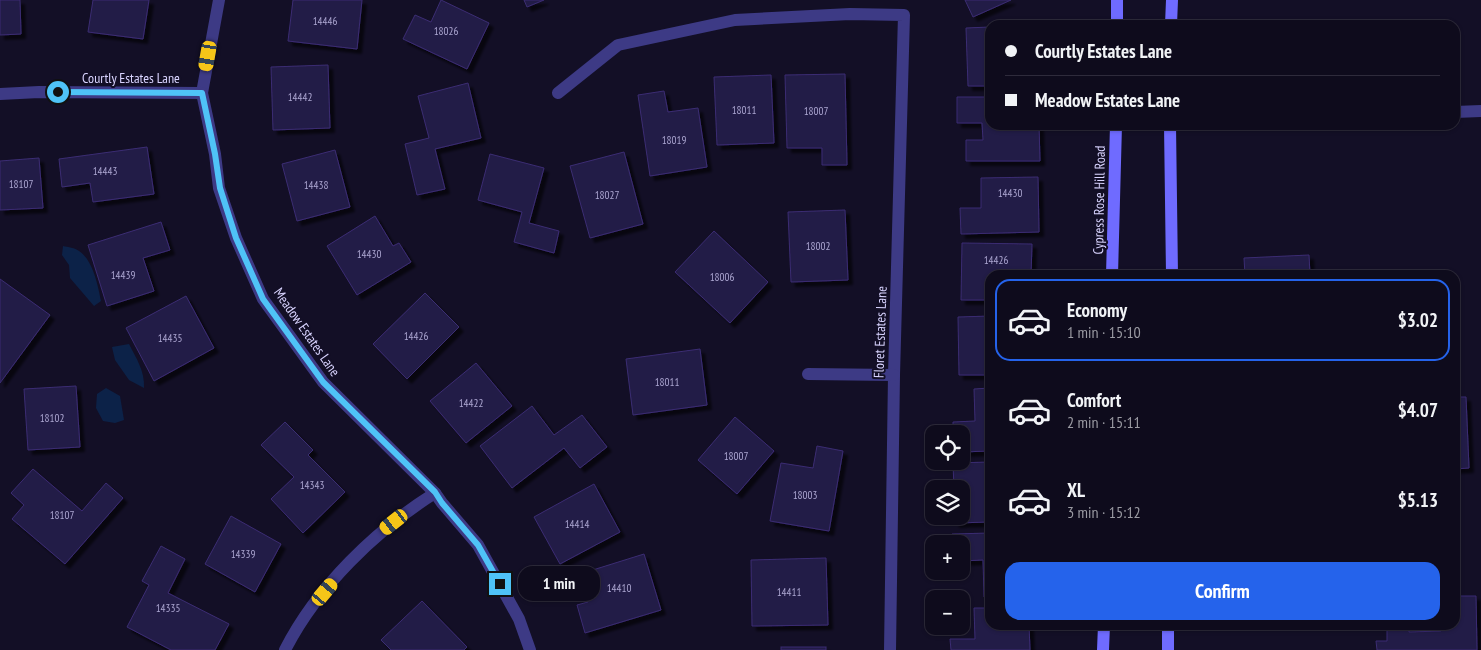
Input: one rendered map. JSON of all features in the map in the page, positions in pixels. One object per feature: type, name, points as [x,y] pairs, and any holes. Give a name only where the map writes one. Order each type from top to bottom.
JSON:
[{"type":"main road","points":[[1117,0],[1117,20]]},
{"type":"main road","points":[[1171,20],[1172,0]]},
{"type":"main road","name":"Cypress Rose Hill Road","points":[[1112,270],[1116,130]]},
{"type":"main road","points":[[1170,130],[1172,270]]},
{"type":"main road","points":[[1103,650],[1104,630]]},
{"type":"main road","points":[[1168,630],[1168,650]]},
{"type":"street","name":"Meadow Estates Lane","points":[[218,0],[202,93],[220,188],[236,238],[263,299],[323,382],[435,492],[478,545],[519,619],[530,650]]},
{"type":"street","name":"Floret Estates Lane","points":[[558,93],[618,45],[735,20],[850,14],[904,14],[894,375],[890,650]]},
{"type":"street","name":"Courtly Estates Lane","points":[[0,94],[67,92],[202,93]]},
{"type":"street","points":[[1460,112],[1481,111]]},
{"type":"street","points":[[808,374],[894,375]]},
{"type":"street","points":[[285,650],[313,605],[347,564],[380,533],[435,492]]},
{"type":"water","points":[[63,246],[79,251],[88,260],[101,301],[94,306],[70,278],[69,265],[62,255]]},
{"type":"water","points":[[129,344],[142,370],[144,388],[129,380],[115,360],[112,347]]},
{"type":"water","points":[[106,388],[120,396],[124,420],[115,423],[103,421],[96,408],[97,394]]},
{"type":"building","points":[[0,0],[20,0],[21,34],[0,35]]},
{"type":"building","points":[[93,0],[149,0],[143,39],[88,32]]},
{"type":"building","points":[[293,0],[362,0],[357,49],[288,41]]},
{"type":"building","points":[[441,0],[489,23],[467,69],[403,39],[415,15],[431,22]]},
{"type":"building","points":[[524,0],[544,0],[527,7]]},
{"type":"building","points":[[965,0],[1011,0],[973,17]]},
{"type":"building","points":[[985,27],[985,86],[968,86],[966,28]]},
{"type":"building","points":[[328,65],[330,128],[273,130],[271,67]]},
{"type":"building","points":[[845,74],[847,165],[822,165],[822,148],[787,148],[785,75]]},
{"type":"building","points":[[771,75],[774,143],[717,145],[714,77]]},
{"type":"building","points":[[468,83],[481,138],[435,149],[445,189],[417,195],[405,144],[429,138],[418,96]]},
{"type":"building","points":[[664,91],[668,112],[698,108],[707,167],[650,176],[638,95]]},
{"type":"building","points":[[957,97],[985,97],[985,130],[1039,130],[1040,161],[966,161],[966,140],[983,140],[982,123],[957,123]]},
{"type":"building","points":[[147,147],[154,194],[93,202],[90,183],[62,187],[59,159]]},
{"type":"building","points":[[335,150],[350,207],[297,221],[282,164]]},
{"type":"building","points":[[624,152],[643,224],[590,238],[570,166]]},
{"type":"building","points":[[490,154],[544,168],[529,223],[559,231],[554,253],[514,242],[522,212],[478,200]]},
{"type":"building","points":[[39,158],[43,208],[0,210],[0,161]]},
{"type":"building","points":[[1038,177],[1039,232],[961,234],[960,208],[981,208],[981,178]]},
{"type":"building","points":[[845,210],[848,280],[791,282],[788,212]]},
{"type":"building","points":[[375,216],[393,246],[399,243],[411,262],[357,295],[327,246]]},
{"type":"building","points":[[161,222],[170,250],[143,258],[154,291],[107,306],[88,245]]},
{"type":"building","points":[[714,231],[768,282],[730,323],[675,272]]},
{"type":"building","points":[[962,243],[1032,244],[1031,270],[985,270],[985,300],[961,300]]},
{"type":"building","points":[[1309,255],[1310,270],[1245,270],[1244,258]]},
{"type":"building","points":[[0,279],[50,315],[0,383]]},
{"type":"building","points":[[425,293],[459,327],[407,379],[373,344]]},
{"type":"building","points":[[186,296],[214,348],[154,381],[126,328]]},
{"type":"building","points":[[985,316],[985,375],[959,375],[958,317]]},
{"type":"building","points":[[700,349],[707,405],[633,415],[626,359]]},
{"type":"building","points":[[476,363],[512,406],[466,443],[430,401]]},
{"type":"building","points":[[76,386],[80,447],[28,450],[24,389]]},
{"type":"building","points":[[985,388],[985,451],[970,452],[970,425],[953,425],[953,422],[975,421],[974,389]]},
{"type":"building","points":[[1460,397],[1466,397],[1469,468],[1460,469]]},
{"type":"building","points":[[532,406],[554,435],[582,415],[607,447],[580,468],[564,448],[512,488],[480,446]]},
{"type":"building","points":[[735,417],[774,451],[737,494],[698,460]]},
{"type":"building","points":[[285,422],[313,450],[308,455],[345,492],[303,533],[271,499],[294,477],[261,445]]},
{"type":"building","points":[[817,446],[843,451],[829,531],[770,521],[781,463],[813,468]]},
{"type":"building","points":[[985,462],[985,522],[970,523],[970,480],[954,480],[953,470],[970,470],[970,463]]},
{"type":"building","points":[[33,469],[82,511],[106,483],[123,498],[65,564],[12,519],[24,505],[11,493]]},
{"type":"building","points":[[594,484],[620,532],[560,564],[534,517]]},
{"type":"building","points":[[231,516],[281,544],[255,592],[205,564]]},
{"type":"building","points":[[985,533],[985,597],[983,560],[970,561],[970,535],[952,535]]},
{"type":"building","points":[[161,546],[185,559],[168,593],[229,624],[215,650],[171,650],[127,627],[149,585],[142,581]]},
{"type":"building","points":[[644,554],[661,610],[585,633],[577,605],[588,602],[580,574]]},
{"type":"building","points":[[826,558],[828,625],[752,626],[751,560]]},
{"type":"building","points":[[1460,596],[1476,596],[1477,650],[1377,650],[1376,641],[1387,641],[1387,630],[1409,630],[1409,632],[1460,630]]},
{"type":"building","points":[[422,601],[467,647],[464,650],[391,650],[381,640]]},
{"type":"building","points":[[974,608],[985,608],[985,630],[1029,630],[1030,650],[951,650],[950,639],[975,639]]},
{"type":"building","points":[[781,647],[826,647],[826,650],[781,650]]},
{"type":"route","points":[[58,92],[202,93],[220,188],[236,238],[263,299],[323,382],[435,492],[478,545],[500,584]]}]
